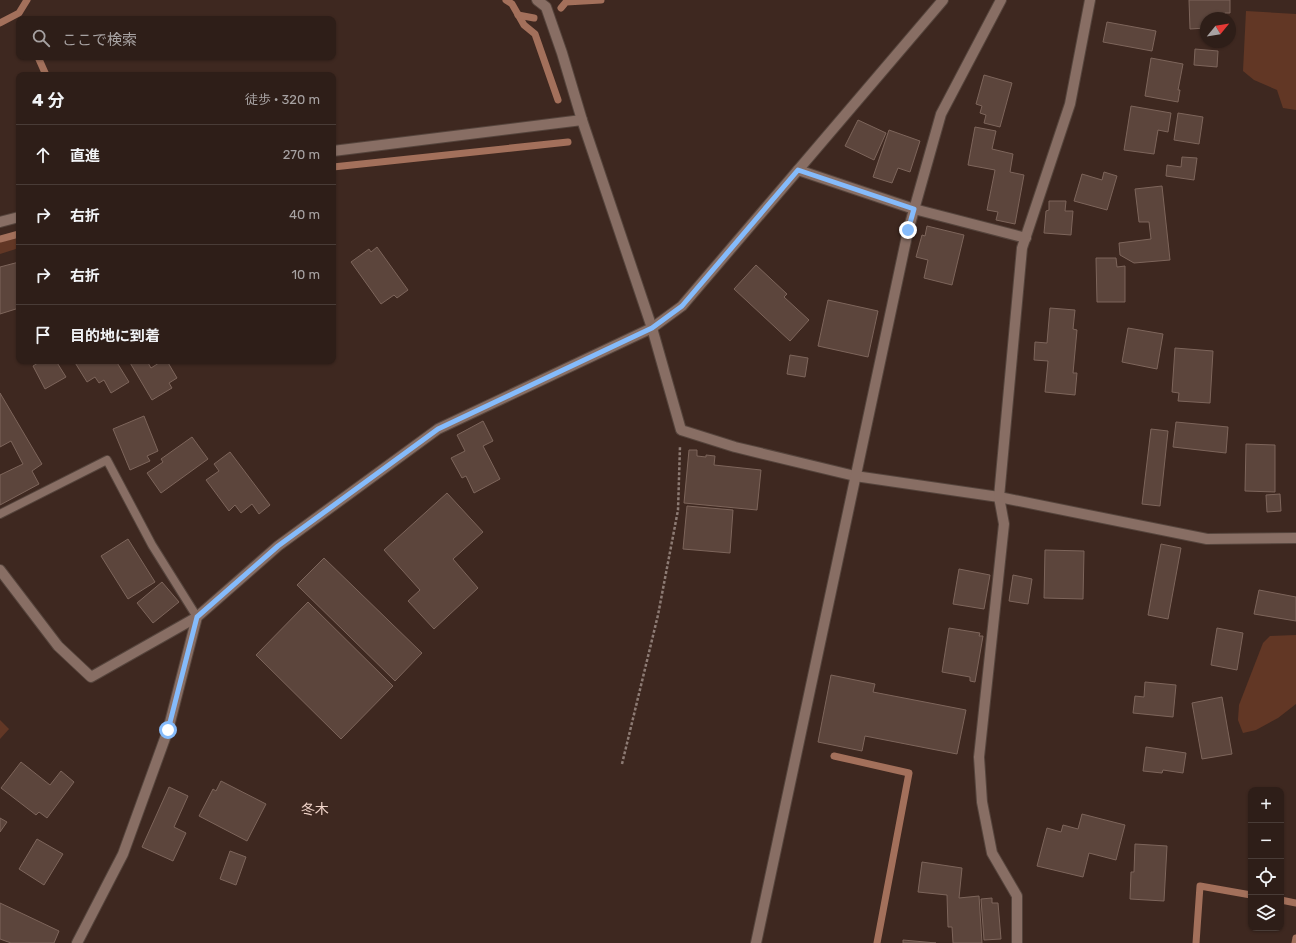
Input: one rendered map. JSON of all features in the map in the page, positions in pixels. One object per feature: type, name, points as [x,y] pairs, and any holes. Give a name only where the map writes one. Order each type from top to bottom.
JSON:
[{"type":"street","points":[[537,0],[546,7],[562,53],[582,120],[652,328],[681,430],[735,447],[855,476],[999,497],[1207,539],[1296,538]]},
{"type":"street","points":[[0,570],[58,646],[91,677],[197,617],[278,546],[438,429],[652,328],[682,306],[943,0]]},
{"type":"street","points":[[756,943],[908,230],[941,114],[1001,0]]},
{"type":"street","points":[[1017,943],[1017,896],[992,853],[982,802],[979,757],[1004,524],[999,497],[1022,248],[1070,104],[1090,0]]},
{"type":"street","points":[[336,151],[582,120]]},
{"type":"street","points":[[798,170],[914,209],[1026,238]]},
{"type":"street","points":[[0,222],[16,218]]},
{"type":"street","points":[[77,943],[123,854],[168,730],[197,617]]},
{"type":"lane","points":[[0,514],[107,460],[152,545],[197,617]]},
{"type":"path","points":[[622,764],[658,615],[678,510],[681,430]]},
{"type":"shaded area","points":[[1246,11],[1296,14],[1296,110],[1283,108],[1277,90],[1254,80],[1243,71]]},
{"type":"shaded area","points":[[16,239],[16,249],[0,254],[0,242]]},
{"type":"shaded area","points":[[1296,635],[1296,704],[1278,718],[1256,730],[1243,733],[1238,720],[1239,705],[1263,643],[1270,636]]},
{"type":"shaded area","points":[[0,720],[9,729],[0,739]]},
{"type":"building","points":[[1189,0],[1230,0],[1230,12],[1200,12],[1200,28],[1190,29]]},
{"type":"building","points":[[1107,22],[1156,31],[1152,51],[1103,42]]},
{"type":"building","points":[[1195,49],[1218,51],[1217,67],[1194,65]]},
{"type":"building","points":[[1151,58],[1183,64],[1178,90],[1180,90],[1178,102],[1145,96]]},
{"type":"building","points":[[984,75],[1012,83],[1000,127],[984,123],[986,115],[980,113],[982,106],[976,104]]},
{"type":"building","points":[[1131,106],[1171,113],[1168,132],[1158,130],[1154,154],[1124,150]]},
{"type":"building","points":[[1178,113],[1203,117],[1199,144],[1174,140]]},
{"type":"building","points":[[858,120],[886,133],[874,160],[845,146]]},
{"type":"building","points":[[975,127],[996,131],[992,149],[1013,154],[1010,172],[1024,175],[1015,224],[996,220],[998,212],[987,210],[995,170],[968,165]]},
{"type":"building","points":[[889,130],[920,141],[910,172],[898,168],[892,183],[873,177]]},
{"type":"building","points":[[1182,157],[1197,158],[1194,180],[1166,176],[1167,165],[1181,167]]},
{"type":"building","points":[[1104,172],[1117,176],[1107,210],[1074,201],[1082,174],[1102,180]]},
{"type":"building","points":[[1162,186],[1170,260],[1134,263],[1120,255],[1119,243],[1151,239],[1149,222],[1139,222],[1135,189]]},
{"type":"building","points":[[1049,201],[1066,201],[1065,211],[1073,211],[1071,235],[1044,233],[1046,211],[1049,210]]},
{"type":"building","points":[[927,226],[964,235],[952,285],[924,278],[928,260],[916,257],[922,235],[925,236]]},
{"type":"building","points":[[377,247],[408,290],[397,298],[394,295],[381,304],[351,262],[369,249],[371,252]]},
{"type":"building","points":[[1096,258],[1116,258],[1117,267],[1125,266],[1125,302],[1097,302]]},
{"type":"building","points":[[16,263],[16,309],[0,314],[0,267]]},
{"type":"building","points":[[756,265],[787,294],[784,297],[809,320],[790,341],[734,289]]},
{"type":"building","points":[[828,300],[878,311],[868,357],[818,346]]},
{"type":"building","points":[[1050,308],[1075,310],[1073,329],[1077,330],[1073,373],[1077,373],[1075,395],[1045,392],[1048,361],[1034,360],[1035,342],[1047,343]]},
{"type":"building","points":[[1128,328],[1163,334],[1157,369],[1122,362]]},
{"type":"building","points":[[1175,348],[1213,351],[1210,403],[1178,401],[1179,393],[1172,392]]},
{"type":"building","points":[[790,355],[808,358],[805,377],[787,374]]},
{"type":"building","points":[[36,364],[58,364],[66,377],[45,389],[33,366]]},
{"type":"building","points":[[76,364],[118,364],[129,382],[111,393],[104,380],[99,383],[95,377],[87,382]]},
{"type":"building","points":[[131,364],[149,364],[151,368],[157,364],[169,364],[177,378],[169,383],[172,388],[152,400]]},
{"type":"building","points":[[0,393],[42,464],[32,471],[39,484],[0,505],[0,475],[23,464],[11,441],[0,447]]},
{"type":"building","points":[[144,416],[158,451],[147,456],[150,461],[130,470],[113,429]]},
{"type":"building","points":[[483,421],[493,441],[483,446],[500,479],[474,493],[466,476],[462,478],[451,458],[465,451],[457,435]]},
{"type":"building","points":[[1176,422],[1228,427],[1226,453],[1173,447]]},
{"type":"building","points":[[1151,429],[1168,431],[1160,506],[1142,504]]},
{"type":"building","points":[[192,437],[208,459],[161,493],[147,473],[163,462],[161,459]]},
{"type":"building","points":[[1246,444],[1275,445],[1275,492],[1245,491]]},
{"type":"building","points":[[689,450],[697,450],[697,456],[715,456],[714,465],[761,470],[757,510],[684,503]]},
{"type":"building","points":[[230,452],[270,505],[259,514],[252,504],[241,513],[235,505],[229,511],[206,480],[219,471],[214,464]]},
{"type":"building","points":[[447,493],[483,532],[453,559],[478,588],[434,629],[408,601],[420,590],[384,550]]},
{"type":"building","points":[[1280,494],[1281,511],[1267,512],[1266,495]]},
{"type":"building","points":[[687,506],[733,510],[730,553],[683,549]]},
{"type":"building","points":[[128,539],[155,582],[128,599],[101,556]]},
{"type":"building","points":[[1161,544],[1181,548],[1168,619],[1148,615]]},
{"type":"building","points":[[1045,550],[1084,551],[1083,599],[1044,598]]},
{"type":"building","points":[[324,558],[422,653],[395,681],[297,585]]},
{"type":"building","points":[[959,569],[990,575],[984,609],[953,604]]},
{"type":"building","points":[[1013,575],[1032,579],[1028,604],[1009,601]]},
{"type":"building","points":[[162,582],[179,602],[153,623],[137,603]]},
{"type":"building","points":[[1259,590],[1296,597],[1296,621],[1254,614]]},
{"type":"building","points":[[308,602],[393,686],[341,739],[256,655]]},
{"type":"building","points":[[949,628],[980,633],[979,636],[983,636],[975,682],[970,681],[970,677],[942,672]]},
{"type":"building","points":[[1217,628],[1243,633],[1237,670],[1211,665]]},
{"type":"building","points":[[831,675],[875,684],[873,692],[966,710],[957,754],[865,736],[862,751],[818,742]]},
{"type":"building","points":[[1145,682],[1176,685],[1173,717],[1133,713],[1135,696],[1144,697]]},
{"type":"building","points":[[1222,697],[1232,754],[1202,759],[1192,703]]},
{"type":"building","points":[[1146,747],[1186,753],[1183,773],[1163,770],[1162,773],[1143,771]]},
{"type":"building","points":[[21,762],[50,785],[61,771],[74,782],[47,818],[39,812],[36,815],[1,788]]},
{"type":"building","points":[[221,781],[266,804],[247,841],[199,816],[213,789],[216,791]]},
{"type":"building","points":[[169,787],[188,796],[174,827],[186,833],[173,861],[142,847]]},
{"type":"building","points":[[1082,814],[1125,825],[1116,860],[1089,853],[1083,877],[1037,866],[1047,828],[1061,832],[1063,825],[1078,829]]},
{"type":"building","points":[[0,818],[7,822],[0,832]]},
{"type":"building","points":[[37,839],[63,854],[44,885],[19,869]]},
{"type":"building","points":[[1135,844],[1167,846],[1164,901],[1130,899],[1131,872],[1134,872]]},
{"type":"building","points":[[230,851],[246,857],[236,885],[220,879]]},
{"type":"building","points":[[922,862],[962,868],[959,898],[979,896],[982,943],[953,943],[952,927],[948,927],[947,895],[918,892]]},
{"type":"building","points":[[992,898],[992,903],[998,903],[1001,939],[984,940],[981,899]]},
{"type":"building","points":[[0,903],[59,931],[54,943],[11,943],[0,939]]},
{"type":"building","points":[[903,940],[936,943],[903,943]]},
{"type":"waterway","points":[[0,23],[19,13],[27,0]]},
{"type":"waterway","points":[[506,0],[512,4],[524,25],[535,34],[558,100]]},
{"type":"waterway","points":[[561,8],[566,2],[601,0]]},
{"type":"waterway","points":[[518,15],[534,18]]},
{"type":"waterway","points":[[39,60],[45,72]]},
{"type":"waterway","points":[[336,167],[568,142]]},
{"type":"waterway","points":[[0,239],[16,235]]},
{"type":"waterway","points":[[834,756],[909,773],[877,943]]},
{"type":"waterway","points":[[1196,943],[1200,886],[1248,894]]},
{"type":"waterway","points":[[1284,901],[1296,903]]},
{"type":"waterway","points":[[1295,943],[1296,938]]},
{"type":"district","name":"冬木","points":[[315,809]]},
{"type":"route","points":[[168,730],[197,617],[278,546],[438,429],[652,328],[682,306],[798,170],[914,209],[908,230]]}]
